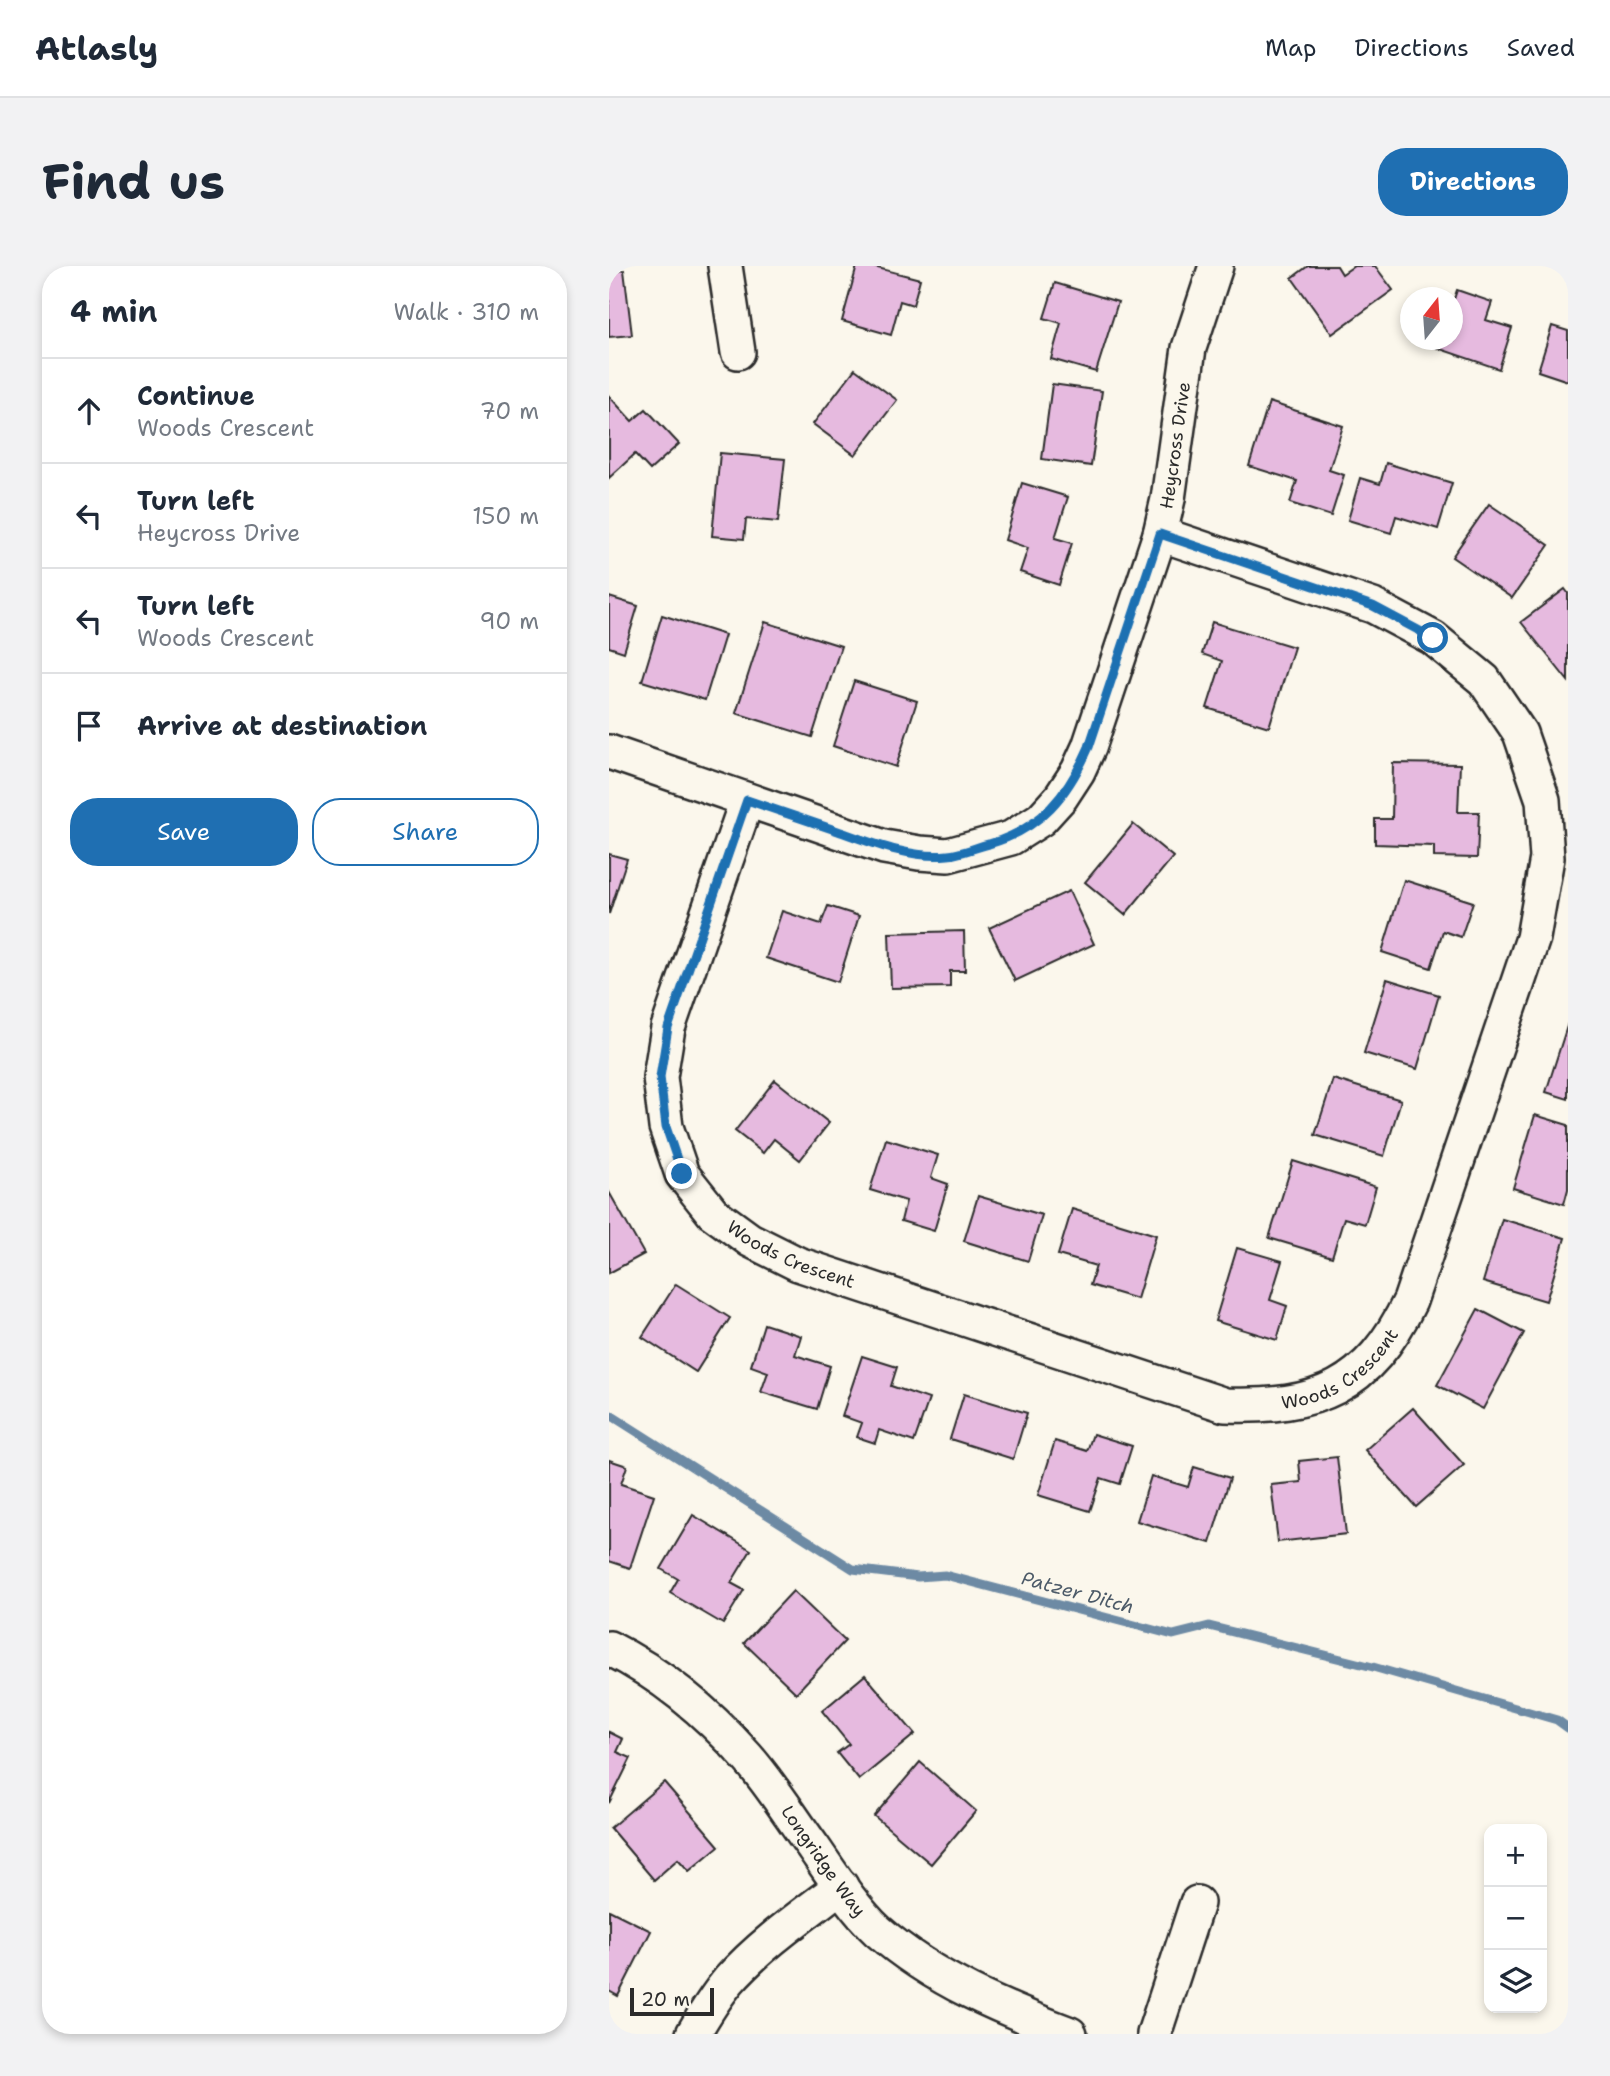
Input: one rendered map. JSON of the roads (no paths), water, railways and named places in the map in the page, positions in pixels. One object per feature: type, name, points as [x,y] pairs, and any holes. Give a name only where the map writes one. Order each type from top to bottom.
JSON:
[{"type":"street","points":[[725,266],[738,352]]},
{"type":"street","name":"Heycross Drive","points":[[609,752],[884,847],[919,853],[948,855],[1010,838],[1041,819],[1061,797],[1078,771],[1089,747],[1160,534],[1168,499],[1189,348],[1216,266]]},
{"type":"street","name":"Woods Crescent","points":[[747,800],[668,1028],[660,1077],[666,1127],[682,1174],[713,1213],[750,1240],[798,1264],[1225,1405],[1263,1406],[1301,1401],[1341,1386],[1367,1364],[1395,1333],[1410,1301],[1532,937],[1547,858],[1543,800],[1520,733],[1484,680],[1433,638],[1373,606],[1160,534]]},
{"type":"street","name":"Longridge Way","points":[[609,1648],[678,1693],[714,1723],[748,1758],[841,1886],[877,1930],[964,1989],[1002,2008],[1070,2034]]},
{"type":"street","points":[[693,2034],[707,2009],[730,1979],[776,1937],[841,1886]]},
{"type":"street","points":[[1154,2034],[1197,1903]]},
{"type":"waterway","name":"Patzer Ditch","points":[[609,1414],[853,1569],[918,1577],[945,1575],[1173,1635],[1209,1626],[1373,1667],[1557,1720],[1568,1728]]}]
